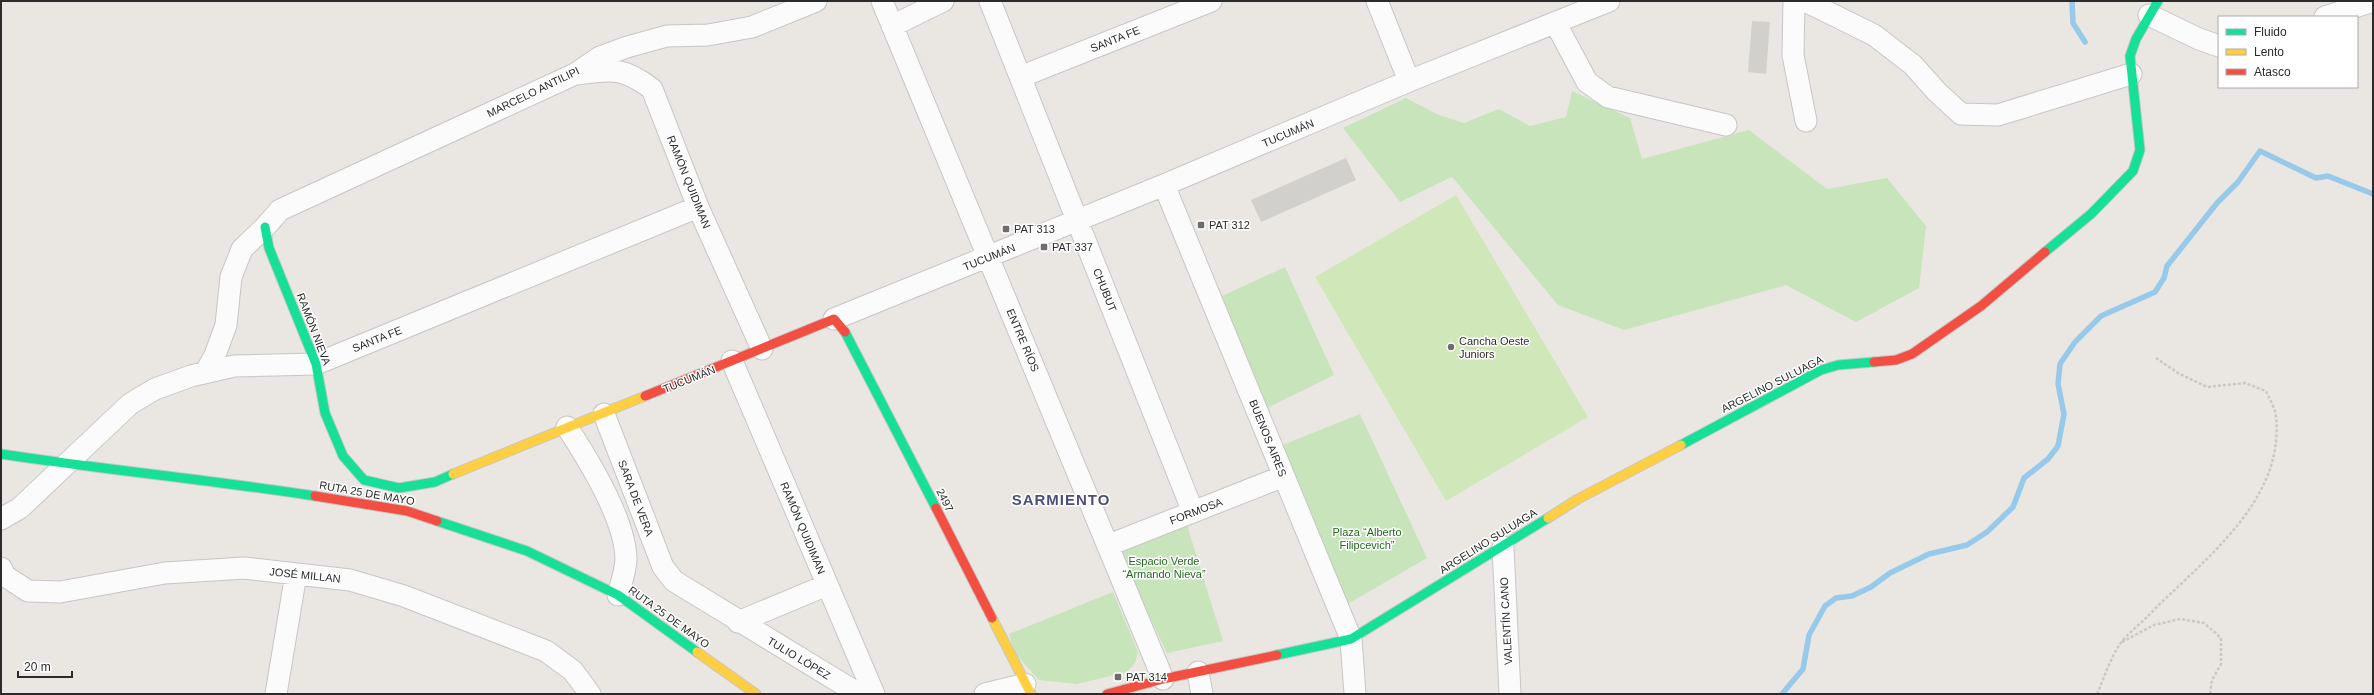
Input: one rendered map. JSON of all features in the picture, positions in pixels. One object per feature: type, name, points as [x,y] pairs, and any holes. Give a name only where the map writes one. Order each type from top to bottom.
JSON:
[{"type":"street","name":"MARCELO ANTILIPI","points":[[205,373],[215,355],[226,325],[231,277],[242,249],[266,228],[280,210],[575,74],[600,57],[627,47],[667,36],[708,35],[752,27],[816,1]]},
{"type":"street","name":"ENTRE RÍOS","points":[[882,1],[1163,679]]},
{"type":"street","points":[[892,26],[943,1]]},
{"type":"street","name":"CHUBUT","points":[[990,1],[1193,512]]},
{"type":"street","name":"SANTA FE","points":[[1020,77],[1211,1]]},
{"type":"street","points":[[1377,1],[1409,82]]},
{"type":"street","name":"TUCUMÁN","points":[[364,480],[399,488],[435,482],[567,427],[604,414],[834,319],[1078,221],[1409,82],[1556,24],[1609,1]]},
{"type":"street","points":[[1794,1],[1793,55],[1806,121]]},
{"type":"street","points":[[1805,1],[1874,35],[1913,65],[1936,92],[1962,114],[1998,115],[2131,74]]},
{"type":"street","points":[[2328,16],[2373,1]]},
{"type":"street","points":[[2154,8],[2199,39],[2218,46]]},
{"type":"street","name":"ARGELINO SULUAGA","points":[[1107,694],[1163,679],[1351,639],[1503,547],[1578,499],[1821,370],[1838,365],[1896,360],[1912,354],[1981,306],[2091,214],[2133,171],[2140,150],[2130,56],[2136,39],[2154,8]]},
{"type":"street","points":[[1556,24],[1587,82],[1608,97],[1726,125]]},
{"type":"street","name":"RAMÓN QUIDIMAN","points":[[575,74],[615,70],[636,77],[652,89],[698,207],[762,349]]},
{"type":"street","name":"BUENOS AIRES","points":[[1164,185],[1351,639],[1355,694]]},
{"type":"street","name":"SANTA FE","points":[[1,520],[20,508],[130,404],[155,388],[234,366],[316,364],[698,207]]},
{"type":"street","name":"RAMÓN NIEVA","points":[[266,228],[269,248],[316,364],[325,413],[343,456],[364,480]]},
{"type":"street","name":"2497","points":[[834,319],[849,337],[1028,689]]},
{"type":"street","name":"RAMÓN QUIDIMAN","points":[[732,361],[874,694]]},
{"type":"street","name":"SARA DE VERA","points":[[604,414],[663,567],[674,581]]},
{"type":"street","points":[[567,427],[598,476],[621,533],[626,558],[625,572],[618,596]]},
{"type":"street","name":"RUTA 25 DE MAYO","points":[[1,454],[66,464],[232,482],[407,511],[527,551],[618,596],[756,694]]},
{"type":"street","name":"FORMOSA","points":[[1108,545],[1284,476]]},
{"type":"street","name":"VALENTÍN CANO","points":[[1503,547],[1510,694]]},
{"type":"street","name":"JOSÉ MILLAN","points":[[1,568],[5,576],[28,591],[60,592],[165,573],[244,568],[350,580],[404,596],[546,651],[573,671],[590,694]]},
{"type":"street","points":[[276,694],[296,574]]},
{"type":"street","name":"TULIO LÓPEZ","points":[[674,581],[738,622],[859,694]]},
{"type":"street","points":[[738,622],[828,584]]},
{"type":"street","points":[[1198,672],[1202,694]]},
{"type":"street","points":[[985,694],[1028,689]]},
{"type":"path","points":[[2098,694],[2120,643],[2176,586],[2227,539],[2246,516],[2266,480],[2275,447],[2276,415],[2266,391],[2245,383],[2207,387],[2178,373],[2156,358]]},
{"type":"path","points":[[2120,643],[2154,625],[2180,619],[2204,623],[2221,638],[2220,664],[2212,680],[2210,694]]},
{"type":"green space","points":[[1572,91],[1630,118],[1642,159],[1749,130],[1827,189],[1887,178],[1926,226],[1919,288],[1856,322],[1786,285],[1624,330],[1558,305],[1452,177],[1400,202],[1343,128],[1406,98],[1439,115],[1464,123],[1499,109],[1530,126],[1566,117]]},
{"type":"green space","name":"Cancha Oeste Juniors","points":[[1456,195],[1588,417],[1446,501],[1315,277]]},
{"type":"green space","points":[[1285,267],[1334,375],[1267,408],[1222,296]]},
{"type":"green space","name":"Plaza “Alberto Filipcevich”","points":[[1360,414],[1427,558],[1344,606],[1280,446]]},
{"type":"green space","name":"Espacio Verde “Armando Nieva”","points":[[1186,522],[1223,641],[1167,653],[1117,548]]},
{"type":"green space","points":[[1113,592],[1138,652],[1135,663],[1127,672],[1077,684],[1039,680],[1015,653],[1009,634]]},
{"type":"building","points":[[1752,21],[1770,22],[1766,74],[1748,72]]},
{"type":"building","points":[[1346,158],[1356,180],[1261,222],[1251,200]]},
{"type":"waterway","points":[[2072,1],[2073,23],[2085,42]]},
{"type":"waterway","points":[[1782,694],[1803,669],[1809,635],[1825,606],[1836,598],[1852,596],[1871,587],[1890,573],[1929,554],[1967,545],[1987,532],[2013,507],[2024,478],[2048,459],[2058,446],[2064,414],[2058,384],[2060,364],[2075,342],[2101,316],[2155,292],[2164,278],[2167,266],[2217,203],[2238,182],[2260,151],[2316,178],[2328,176],[2373,194]]},
{"type":"traffic: fast","points":[[2045,252],[2091,214],[2133,171],[2140,150],[2130,56],[2136,39],[2158,1]]},
{"type":"traffic: fast","points":[[265,227],[269,248],[316,364],[325,413],[343,456],[364,480],[399,488],[435,482],[453,474]]},
{"type":"traffic: fast","points":[[845,332],[936,508]]},
{"type":"traffic: fast","points":[[1681,445],[1821,370],[1838,365],[1874,362]]},
{"type":"traffic: fast","points":[[1,454],[315,496]]},
{"type":"traffic: fast","points":[[1277,655],[1351,639],[1548,518]]},
{"type":"traffic: fast","points":[[437,521],[527,551],[618,595],[697,652]]},
{"type":"traffic: slow","points":[[453,474],[645,396]]},
{"type":"traffic: slow","points":[[1548,518],[1578,499],[1681,445]]},
{"type":"traffic: slow","points":[[992,618],[1031,694]]},
{"type":"traffic: slow","points":[[697,652],[756,694]]},
{"type":"traffic: jam","points":[[1874,362],[1896,360],[1912,354],[1981,306],[2045,252]]},
{"type":"traffic: jam","points":[[645,396],[834,319],[845,332]]},
{"type":"traffic: jam","points":[[315,496],[407,511],[437,521]]},
{"type":"traffic: jam","points":[[936,508],[992,618]]},
{"type":"traffic: jam","points":[[1107,694],[1163,679],[1277,655]]},
{"type":"place","name":"PAT 312","points":[[1201,225]]},
{"type":"place","name":"PAT 313","points":[[1006,229]]},
{"type":"place","name":"PAT 337","points":[[1044,247]]},
{"type":"place","name":"Cancha Oeste Juniors","points":[[1451,347]]},
{"type":"place","name":"PAT 314","points":[[1118,677]]},
{"type":"district","name":"SARMIENTO","points":[[1061,500]]}]
